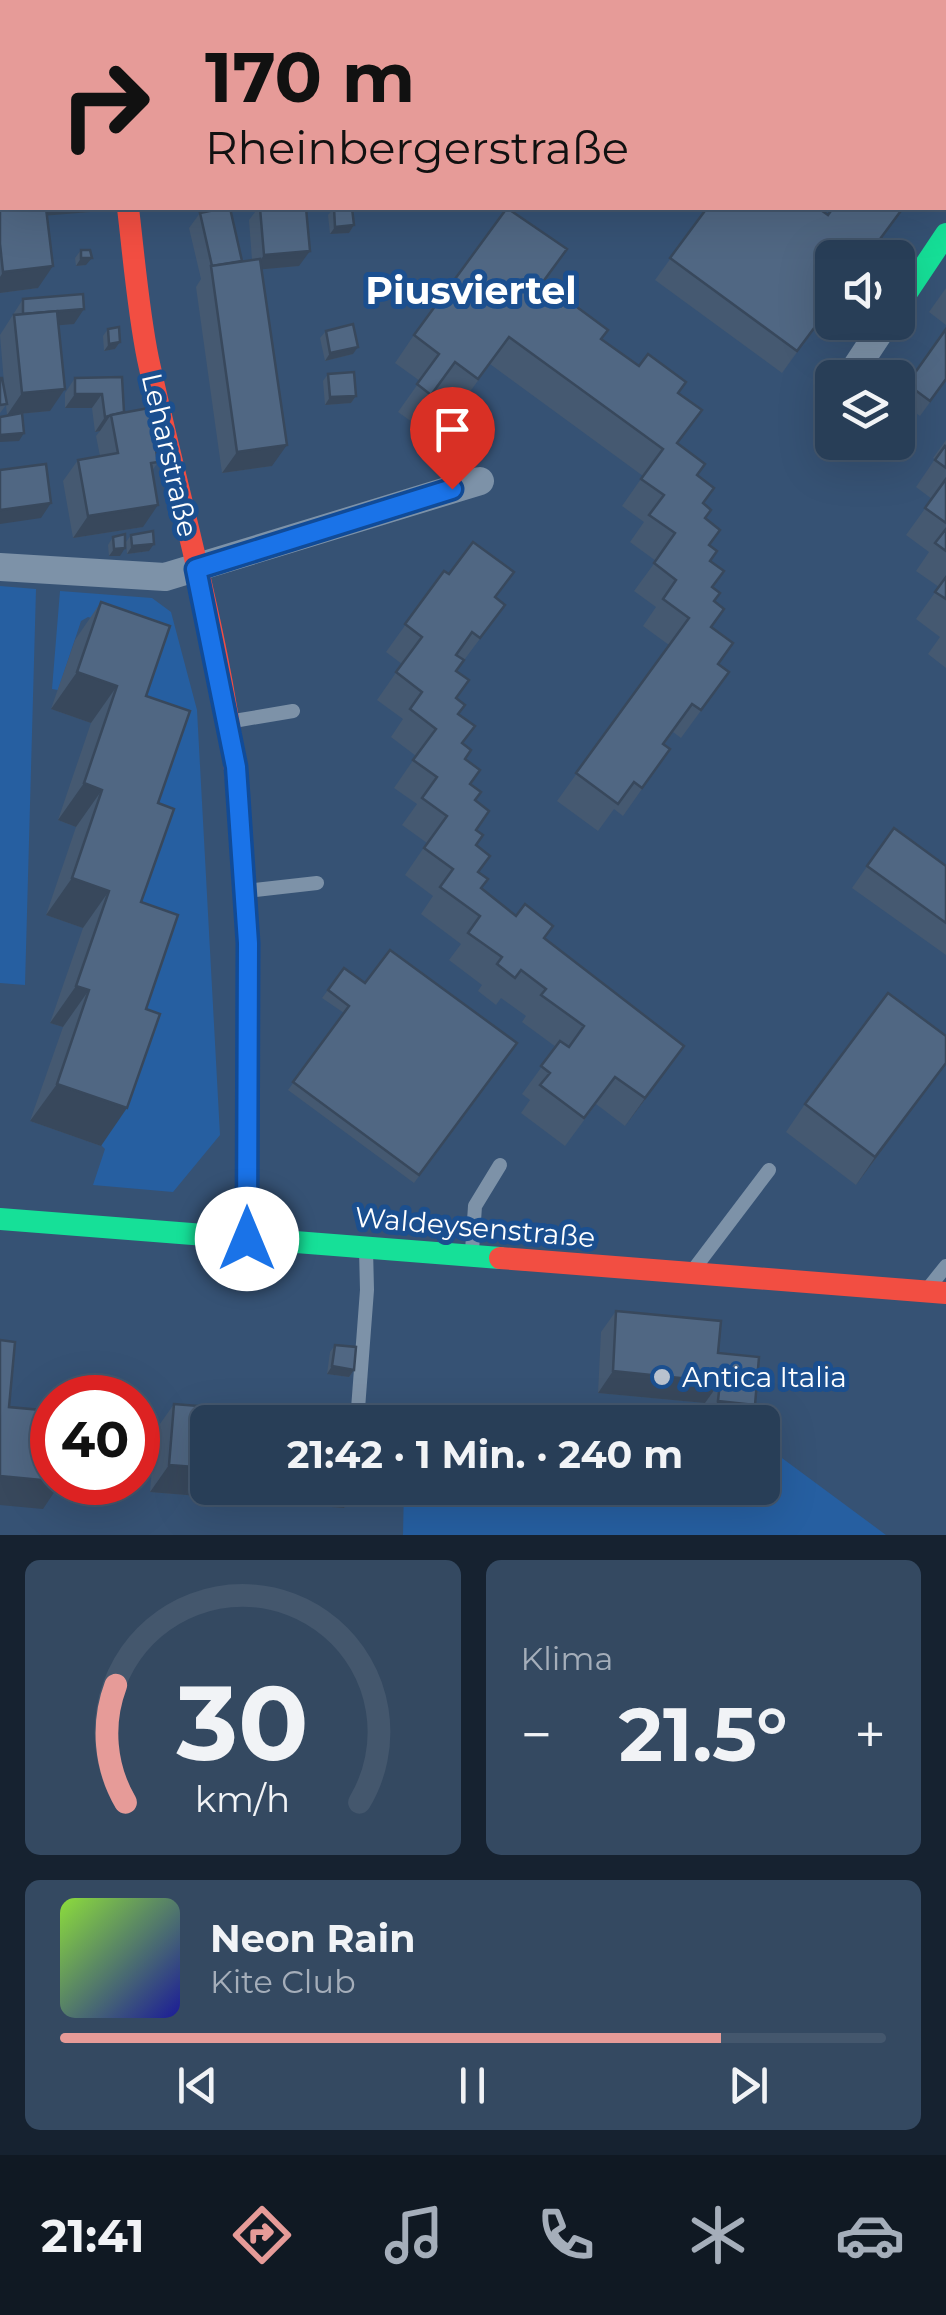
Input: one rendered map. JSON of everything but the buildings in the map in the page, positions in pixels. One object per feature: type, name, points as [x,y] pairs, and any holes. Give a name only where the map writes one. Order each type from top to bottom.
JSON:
[{"type":"street","name":"Leharstraße","points":[[128,210],[147,354],[236,767],[248,943],[247,1239]]},
{"type":"street","points":[[915,280],[946,234]]},
{"type":"street","points":[[0,567],[166,576],[480,481]]},
{"type":"street","name":"Waldeysenstraße","points":[[0,1219],[936,1292]]},
{"type":"lane","points":[[227,722],[292,711]]},
{"type":"lane","points":[[245,891],[317,883]]},
{"type":"lane","points":[[472,1257],[474,1206],[500,1166]]},
{"type":"lane","points":[[690,1274],[770,1170]]},
{"type":"lane","points":[[359,1405],[366,1248]]},
{"type":"lane","points":[[936,1292],[946,1266]]},
{"type":"shaded area","points":[[0,586],[36,589],[25,985],[0,983]]},
{"type":"shaded area","points":[[60,591],[152,598],[171,612],[197,710],[220,1135],[173,1192],[93,1185],[105,1149],[101,1145],[133,1052],[115,939],[121,627],[88,617],[81,621],[58,690],[52,689]]},
{"type":"shaded area","points":[[780,1457],[886,1535],[403,1535],[404,1505],[780,1505]]},
{"type":"traffic: fast","points":[[915,280],[946,234]]},
{"type":"traffic: fast","points":[[240,821],[248,943],[247,1239]]},
{"type":"traffic: fast","points":[[0,1219],[500,1258]]},
{"type":"traffic: jam","points":[[128,210],[145,340],[226,704],[240,821]]},
{"type":"traffic: jam","points":[[500,1258],[946,1293]]},
{"type":"place","name":"Antica Italia","points":[[662,1377]]},
{"type":"district","name":"Piusviertel","points":[[471,290]]},
{"type":"route","points":[[247,1239],[248,943],[236,767],[196,569],[452,489]]}]
